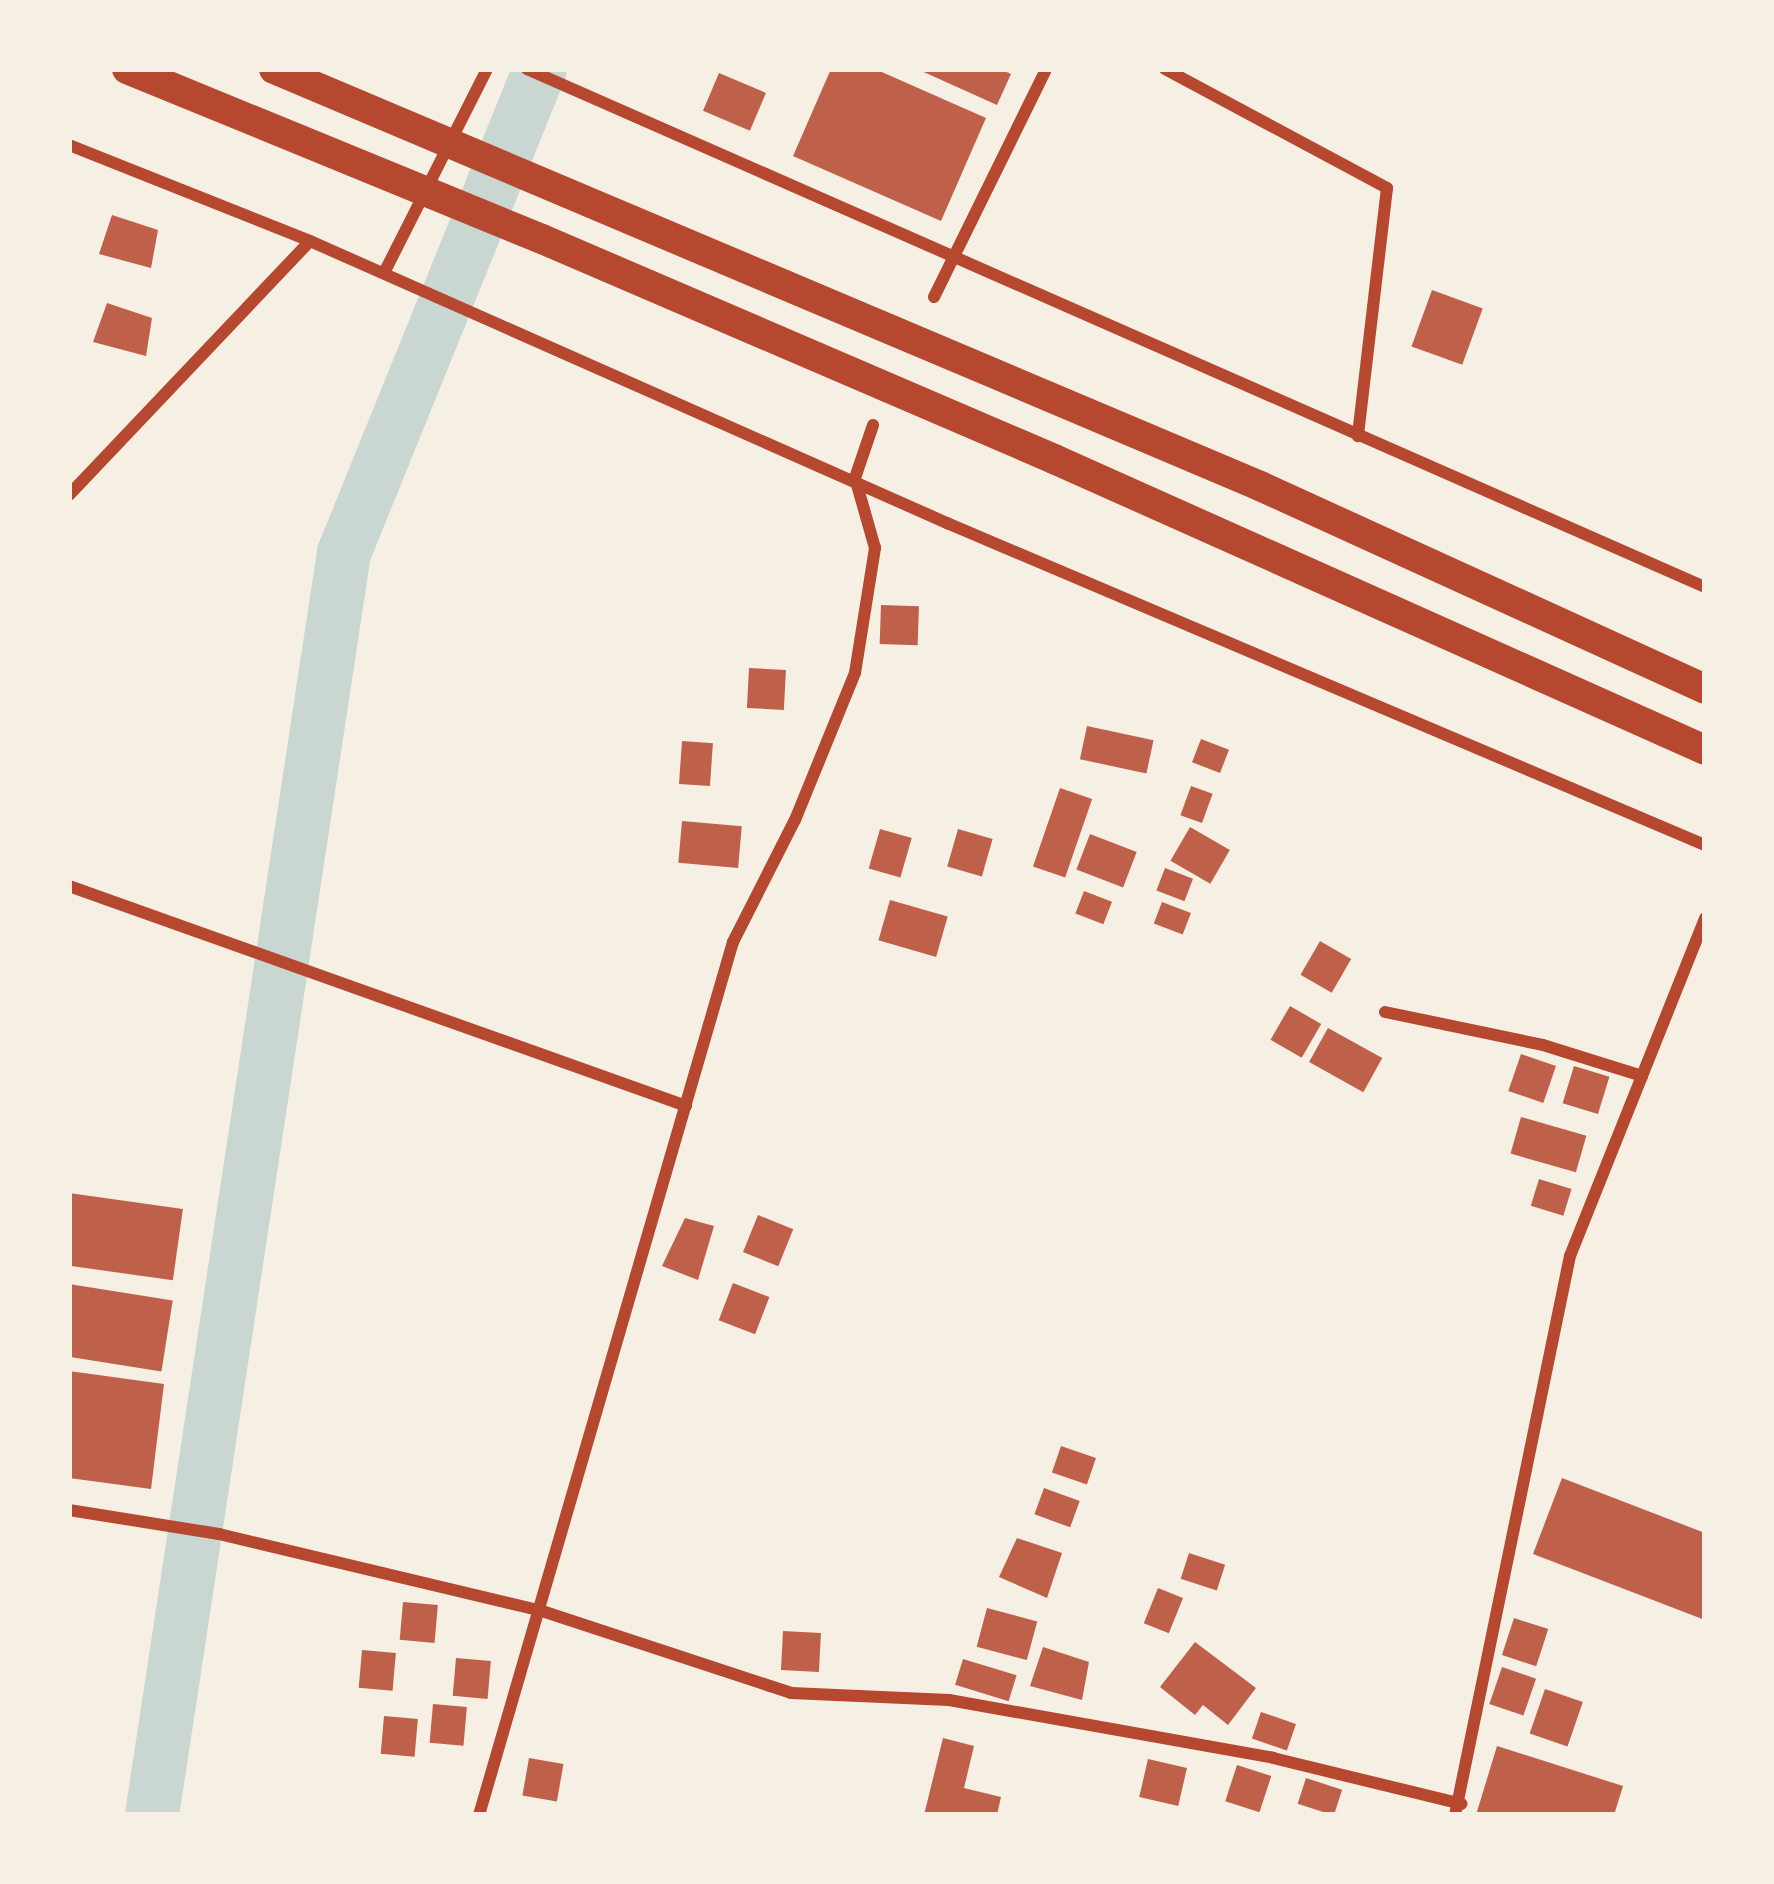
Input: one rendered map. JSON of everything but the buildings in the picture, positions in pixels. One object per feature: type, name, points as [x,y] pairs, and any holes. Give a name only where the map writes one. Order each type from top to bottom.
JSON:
[{"type":"highway","points":[[127,69],[542,238],[1705,750]]},
{"type":"highway","points":[[274,69],[1239,476],[1705,689]]},
{"type":"street","points":[[384,273],[488,69]]},
{"type":"street","points":[[527,69],[1705,587]]},
{"type":"street","points":[[934,297],[1046,69]]},
{"type":"street","points":[[1165,69],[1388,188],[1358,436]]},
{"type":"street","points":[[69,146],[310,241],[855,478],[947,523],[1705,845]]},
{"type":"street","points":[[69,495],[310,241]]},
{"type":"street","points":[[479,1815],[733,942],[795,820],[855,673],[874,548],[855,478],[873,425]]},
{"type":"street","points":[[69,886],[686,1106]]},
{"type":"street","points":[[69,1510],[219,1534],[539,1610],[791,1693],[949,1700],[1273,1758],[1458,1809],[1570,1256],[1705,918]]},
{"type":"street","points":[[1385,1012],[1543,1045],[1642,1076]]},
{"type":"waterway","points":[[152,1815],[344,553],[540,69]]}]
